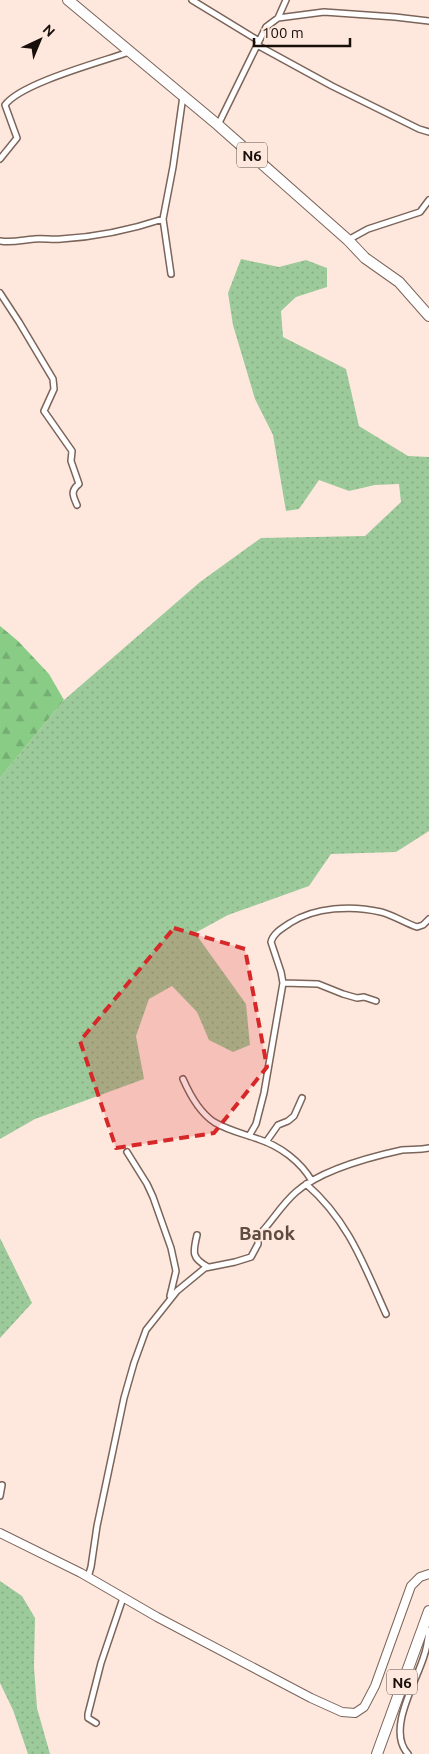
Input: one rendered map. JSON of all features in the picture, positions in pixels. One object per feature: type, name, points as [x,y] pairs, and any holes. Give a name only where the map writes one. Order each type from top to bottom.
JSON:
[{"type":"highway","name":"N6","points":[[68,0],[218,125],[348,240],[365,258],[399,282],[429,316]]},
{"type":"highway","name":"N6","points":[[377,1754],[429,1611]]},
{"type":"street","points":[[192,0],[258,43],[332,86],[419,129],[429,132]]},
{"type":"street","points":[[218,125],[266,27],[278,18],[286,0]]},
{"type":"street","points":[[278,18],[324,12],[429,21]]},
{"type":"street","points":[[0,159],[17,138],[5,105],[8,102],[23,92],[58,75],[130,52]]},
{"type":"street","points":[[171,274],[163,219],[172,174],[183,96]]},
{"type":"street","points":[[348,240],[368,229],[420,212],[429,200]]},
{"type":"street","points":[[0,242],[10,243],[34,239],[60,240],[126,230],[163,219]]},
{"type":"street","points":[[0,293],[20,322],[53,379],[54,389],[44,411],[72,452],[71,461],[78,484],[72,494],[76,505]]},
{"type":"street","points":[[249,1136],[256,1124],[264,1093],[283,983],[271,942],[272,939],[282,929],[299,918],[325,910],[382,912],[414,927],[420,927],[429,919]]},
{"type":"street","points":[[423,925],[429,930]]},
{"type":"street","points":[[283,983],[318,984],[343,994],[376,1001]]},
{"type":"street","points":[[184,1079],[189,1093],[199,1108],[214,1122],[266,1142],[300,1165],[309,1183],[356,1245],[386,1314]]},
{"type":"street","points":[[266,1142],[278,1125],[294,1116],[302,1098]]},
{"type":"street","points":[[88,1577],[129,1377],[146,1330],[168,1301],[186,1282],[208,1267],[251,1257],[258,1244],[258,1236],[289,1199],[309,1183],[351,1164],[393,1152],[429,1148]]},
{"type":"street","points":[[127,1152],[153,1196],[171,1248],[176,1271],[168,1301]]},
{"type":"street","points":[[197,1235],[194,1252],[196,1258],[208,1267]]},
{"type":"street","points":[[0,1496],[2,1485]]},
{"type":"street","points":[[0,1533],[88,1577],[123,1598],[319,1702],[342,1712],[350,1713],[355,1713],[364,1707],[375,1686],[411,1586],[420,1577],[429,1574]]},
{"type":"street","points":[[96,1723],[88,1718],[88,1714],[101,1663],[123,1598]]},
{"type":"street","points":[[408,1754],[400,1743],[401,1718],[424,1656],[429,1630]]},
{"type":"highlighted area","points":[[174,928],[245,949],[267,1067],[214,1133],[116,1148],[80,1041]]},
{"type":"green space","points":[[241,259],[279,267],[306,260],[327,268],[327,287],[296,297],[281,311],[283,337],[346,369],[359,426],[408,456],[429,457],[429,831],[396,852],[331,854],[309,886],[228,915],[195,933],[246,1004],[250,1045],[233,1052],[209,1040],[197,1012],[172,986],[149,999],[136,1036],[144,1079],[35,1119],[0,1139],[0,778],[64,700],[200,582],[261,538],[365,536],[401,502],[399,484],[375,485],[349,491],[319,480],[299,509],[286,511],[273,435],[255,399],[233,325],[228,293]]},
{"type":"green space","points":[[0,626],[18,641],[49,674],[64,700],[0,778]]},
{"type":"green space","points":[[0,1238],[32,1303],[0,1338]]},
{"type":"green space","points":[[0,1581],[22,1596],[35,1618],[34,1667],[37,1708],[50,1754],[28,1754],[13,1710],[0,1683]]},
{"type":"district","name":"Banok","points":[[267,1233]]}]
